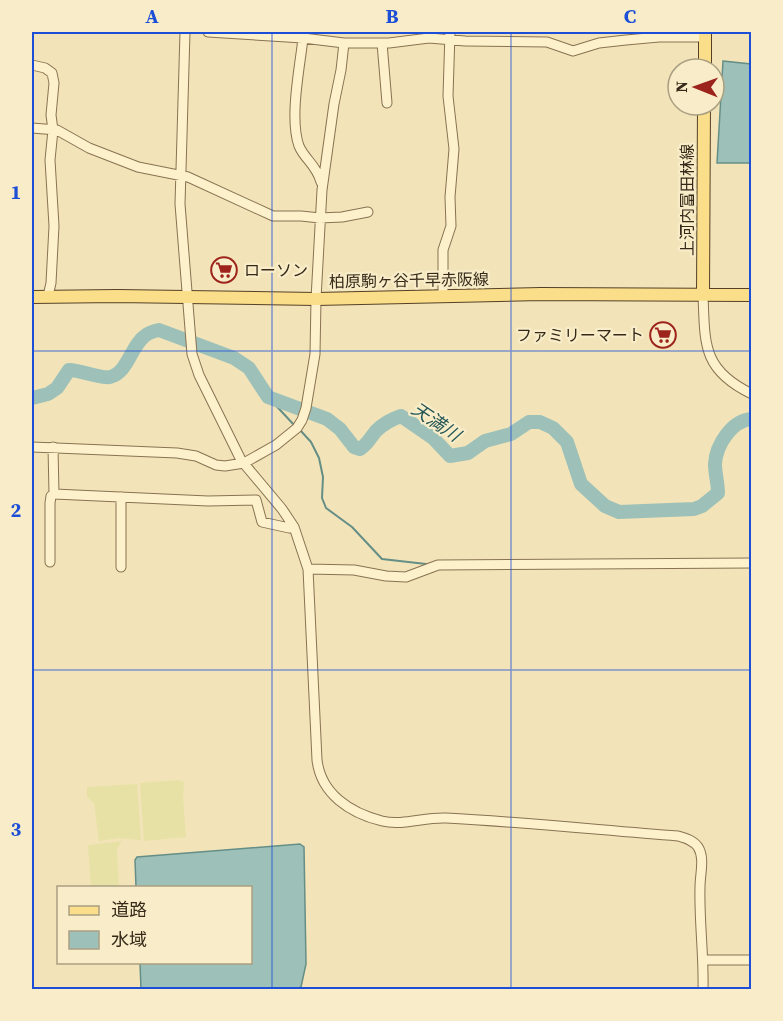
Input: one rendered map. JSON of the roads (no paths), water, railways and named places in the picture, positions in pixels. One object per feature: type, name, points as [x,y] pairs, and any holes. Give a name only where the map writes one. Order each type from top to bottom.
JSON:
[{"type":"main road","points":[[705,34],[705,57]]},
{"type":"main road","name":"上河内富田林線","points":[[703,295],[704,117]]},
{"type":"main road","name":"柏原駒ヶ谷千早赤阪線","points":[[32,297],[316,299],[541,294],[752,295]]},
{"type":"street","points":[[185,32],[181,217],[190,341],[196,365],[243,463],[294,527],[308,569],[317,760],[322,781],[333,796],[356,811],[390,822],[444,818],[678,836],[687,839],[698,847],[701,855],[704,990]]},
{"type":"street","points":[[208,32],[303,34],[344,44],[382,43],[450,36],[547,42],[573,51],[599,43],[705,34]]},
{"type":"street","points":[[303,34],[295,108],[298,140],[300,148],[317,169],[322,190]]},
{"type":"street","points":[[444,297],[443,250],[451,226],[450,197],[454,149],[448,96],[450,36]]},
{"type":"street","points":[[382,43],[387,103]]},
{"type":"street","points":[[32,447],[177,453],[196,456],[216,465],[225,466],[243,463],[276,445],[297,428],[306,408],[315,354],[322,190],[344,44]]},
{"type":"street","points":[[32,65],[45,68],[52,73],[54,83],[50,160],[54,226],[51,283],[48,296]]},
{"type":"street","points":[[32,128],[57,130],[89,148],[138,167],[181,175],[273,216],[320,218],[368,212]]},
{"type":"street","points":[[703,295],[706,345],[712,362],[724,378],[752,394]]},
{"type":"street","points":[[50,562],[50,503],[51,496],[54,494],[53,447]]},
{"type":"street","points":[[54,494],[208,501],[256,500],[262,522],[294,527]]},
{"type":"street","points":[[121,497],[121,567]]},
{"type":"street","points":[[308,569],[354,570],[406,577],[438,565],[752,563]]},
{"type":"street","points":[[704,960],[752,960]]},
{"type":"water","points":[[726,61],[751,64],[751,163],[717,163],[720,117],[726,117]]},
{"type":"water","points":[[300,844],[304,847],[306,964],[301,987],[297,989],[141,989],[140,964],[252,964],[252,886],[136,886],[135,860],[137,857]]},
{"type":"waterway","name":"天満川","points":[[32,398],[48,394],[57,388],[69,370],[106,377],[116,374],[125,365],[141,340],[149,333],[159,330],[234,358],[249,368],[268,397],[327,419],[340,429],[354,447],[360,449],[382,426],[401,416],[433,438],[450,456],[468,453],[485,441],[511,434],[529,422],[540,422],[553,428],[567,442],[581,484],[605,506],[619,512],[694,509],[702,506],[718,493],[715,464],[718,449],[726,435],[738,424],[752,419]]},
{"type":"waterway","points":[[268,397],[295,426]]},
{"type":"waterway","points":[[300,430],[311,442],[319,458],[323,477],[322,498],[326,508],[352,527],[382,559],[426,564]]},
{"type":"place","name":"ローソン","points":[[224,270]]},
{"type":"place","name":"ファミリーマート","points":[[663,335]]}]
